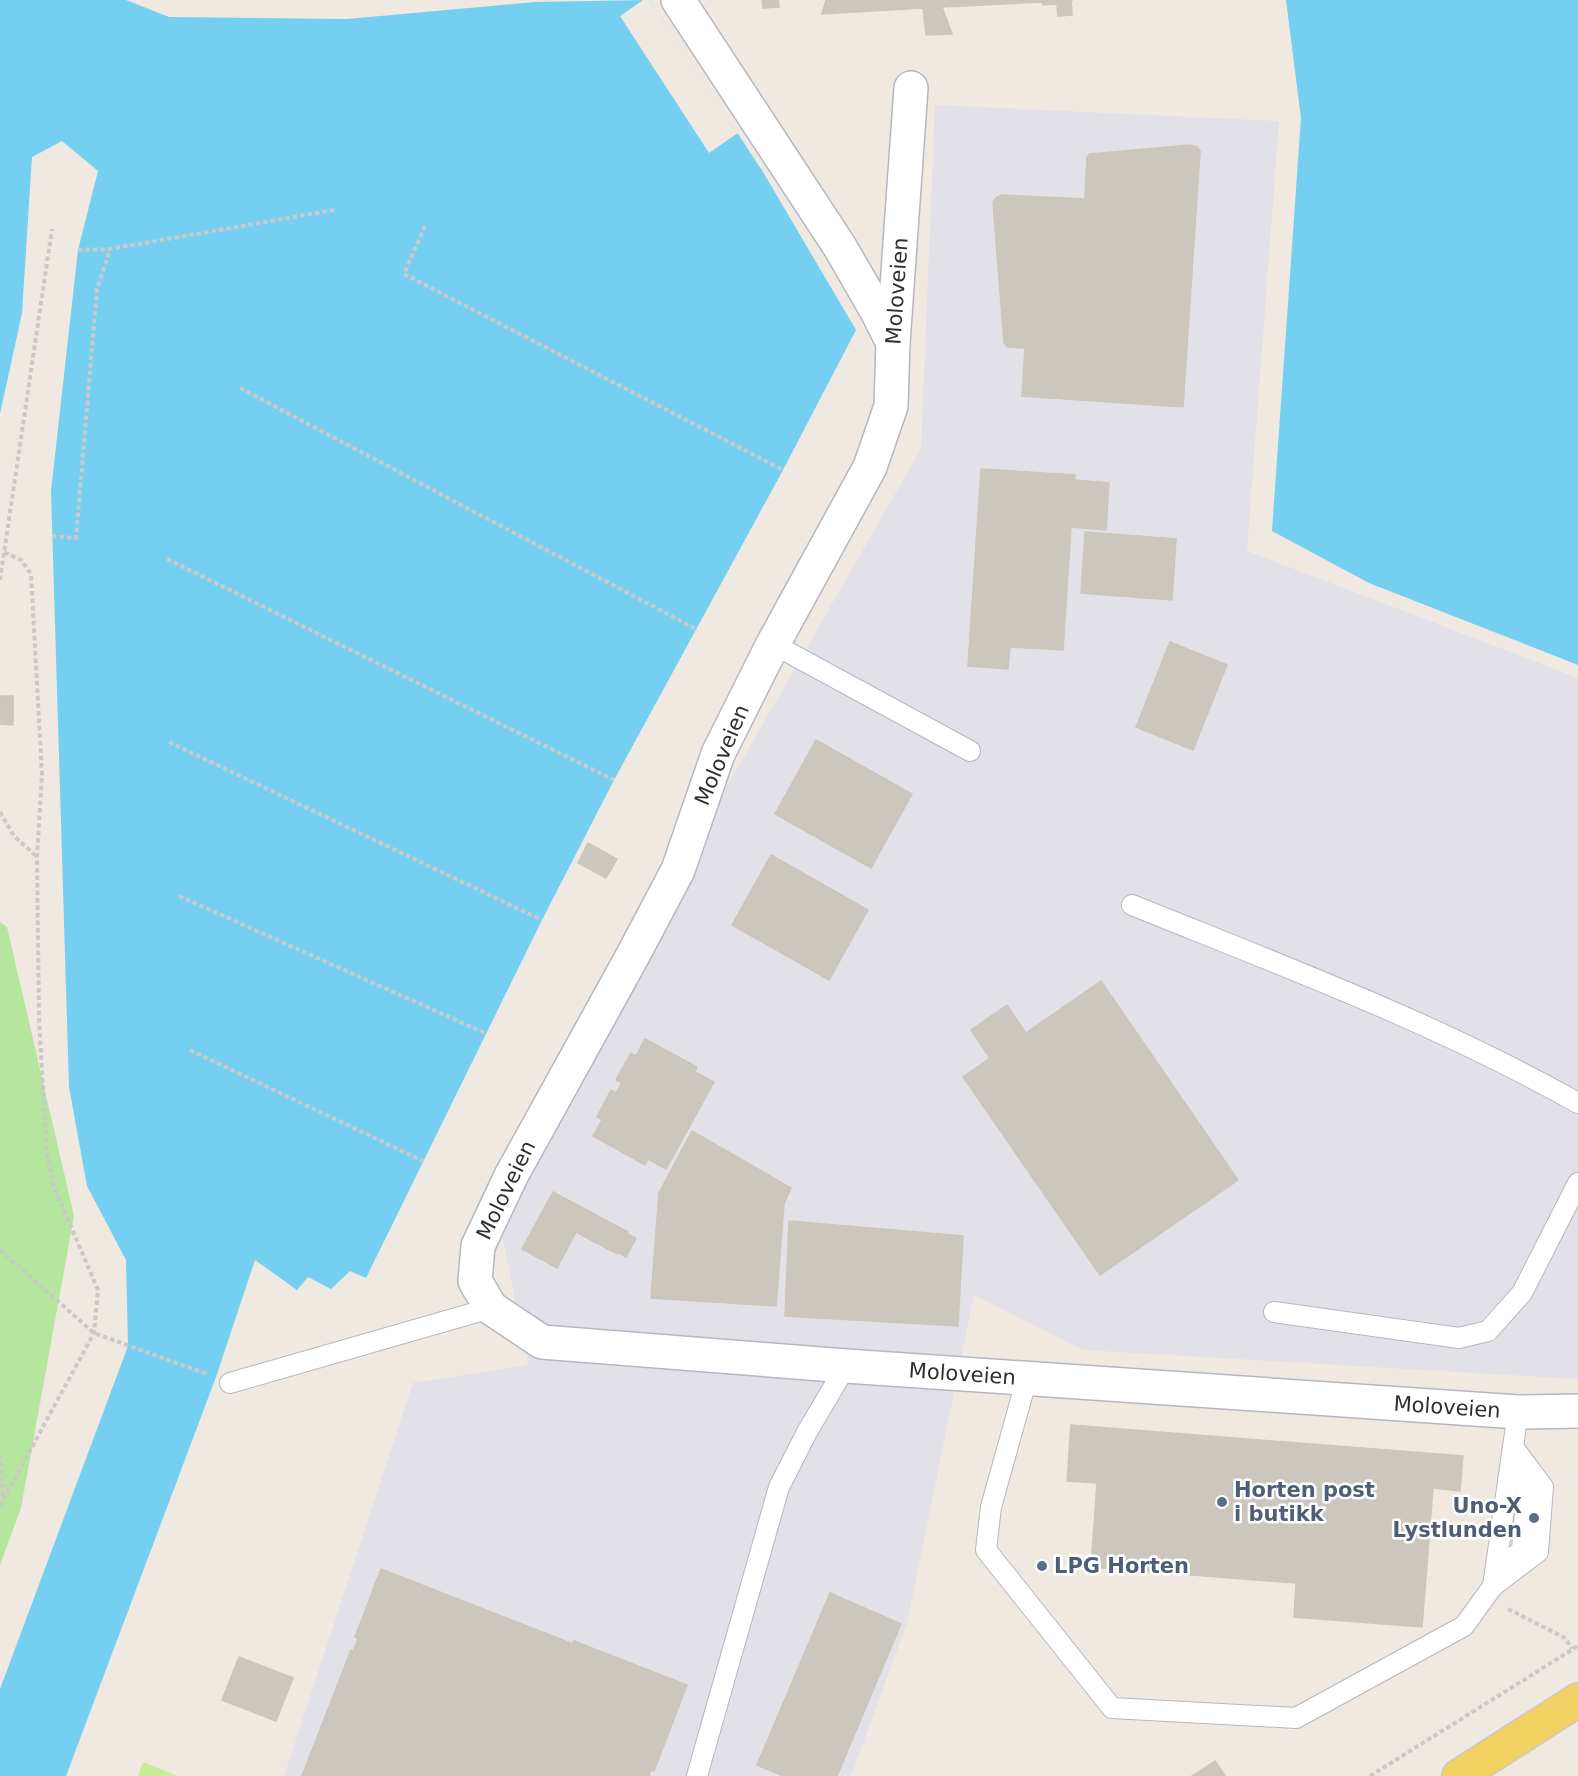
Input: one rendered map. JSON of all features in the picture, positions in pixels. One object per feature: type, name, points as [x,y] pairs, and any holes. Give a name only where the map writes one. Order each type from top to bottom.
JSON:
[{"type":"main road","points":[[1459,1776],[1578,1700]]},
{"type":"street","points":[[678,0],[840,247],[893,343]]},
{"type":"street","name":"Moloveien","points":[[911,88],[893,343],[891,406],[870,467],[773,644],[718,754],[678,870],[511,1176],[478,1246],[475,1281],[491,1308],[542,1342],[846,1366],[1518,1412],[1578,1412]]},
{"type":"lane","points":[[773,644],[970,751]]},
{"type":"lane","points":[[1132,905],[1359,996],[1522,1072],[1578,1103]]},
{"type":"lane","points":[[1274,1312],[1460,1338],[1488,1331],[1522,1293],[1578,1183]]},
{"type":"lane","points":[[230,1383],[491,1308]]},
{"type":"lane","points":[[697,1776],[779,1487],[807,1432],[846,1366]]},
{"type":"lane","points":[[1027,1378],[991,1507],[986,1550],[1112,1708],[1296,1718],[1464,1626],[1491,1585],[1538,1552],[1543,1487],[1512,1455]]},
{"type":"lane","points":[[1491,1585],[1518,1412]]},
{"type":"path","points":[[78,250],[110,249],[334,210]]},
{"type":"path","points":[[425,226],[404,274],[783,470]]},
{"type":"path","points":[[0,580],[52,229]]},
{"type":"path","points":[[52,536],[75,538],[97,289],[110,249]]},
{"type":"path","points":[[240,388],[696,629]]},
{"type":"path","points":[[0,1506],[94,1333],[98,1290],[54,1187],[47,1154],[39,1020],[37,856],[42,775],[31,574],[21,561],[4,552]]},
{"type":"path","points":[[167,559],[614,780]]},
{"type":"path","points":[[169,742],[542,920]]},
{"type":"path","points":[[0,812],[14,836],[37,856]]},
{"type":"path","points":[[179,896],[487,1034]]},
{"type":"path","points":[[190,1050],[423,1161]]},
{"type":"path","points":[[0,1250],[94,1333],[230,1383]]},
{"type":"path","points":[[0,1454],[3,1498]]},
{"type":"path","points":[[1491,1585],[1565,1638],[1572,1649]]},
{"type":"path","points":[[1370,1776],[1578,1646]]},
{"type":"shaded area","points":[[935,105],[1279,121],[1247,551],[1578,678],[1578,1379],[1083,1350],[974,1295],[907,1623],[851,1776],[284,1776],[413,1383],[528,1365],[500,1224],[642,934],[921,449]]},
{"type":"green space","points":[[0,922],[7,927],[74,1216],[21,1508],[0,1565]]},
{"type":"green space","points":[[143,1762],[178,1776],[138,1776]]},
{"type":"water","points":[[0,0],[126,0],[169,17],[347,19],[535,2],[650,0],[763,172],[856,330],[783,470],[614,780],[542,920],[366,1278],[350,1271],[331,1289],[308,1277],[297,1290],[255,1260],[216,1377],[66,1776],[0,1776],[0,1689],[128,1346],[126,1260],[87,1186],[69,1087],[51,491],[78,250],[98,171],[62,141],[32,157],[22,313],[0,414]]},
{"type":"water","points":[[1286,0],[1578,0],[1578,665],[1369,583],[1272,531],[1301,118]]},
{"type":"pier","points":[[643,0],[650,0],[738,133],[709,153],[620,16]]},
{"type":"building","points":[[762,0],[778,0],[779,7],[763,8]]},
{"type":"building","points":[[826,0],[1071,0],[1072,15],[1058,16],[1057,4],[1043,5],[1043,2],[942,7],[952,34],[926,35],[923,8],[822,14]]},
{"type":"building","points":[[1190,145],[1197,147],[1200,151],[1183,407],[1022,396],[1025,348],[1008,347],[1004,343],[993,202],[1002,195],[1085,199],[1087,157],[1090,154]]},
{"type":"building","points":[[981,469],[1075,475],[1075,480],[1109,483],[1106,530],[1071,527],[1063,650],[1010,647],[1008,669],[968,666]]},
{"type":"building","points":[[1085,532],[1176,539],[1172,600],[1081,593]]},
{"type":"building","points":[[1170,642],[1227,665],[1193,750],[1136,727]]},
{"type":"building","points":[[0,696],[13,696],[13,725],[0,724]]},
{"type":"building","points":[[816,740],[912,794],[871,868],[775,814]]},
{"type":"building","points":[[588,843],[617,859],[606,878],[578,863]]},
{"type":"building","points":[[771,855],[868,910],[829,980],[732,925]]},
{"type":"building","points":[[1101,981],[1238,1180],[1100,1275],[963,1077],[990,1058],[971,1030],[1007,1005],[1026,1033]]},
{"type":"building","points":[[645,1039],[697,1067],[695,1072],[714,1082],[666,1169],[648,1159],[645,1165],[593,1136],[602,1120],[597,1117],[611,1090],[616,1093],[622,1083],[616,1080],[631,1053],[636,1056]]},
{"type":"building","points":[[692,1131],[791,1188],[784,1204],[776,1306],[651,1298],[659,1193]]},
{"type":"building","points":[[553,1192],[636,1238],[626,1257],[576,1232],[557,1268],[522,1249]]},
{"type":"building","points":[[789,1221],[963,1236],[958,1326],[785,1316]]},
{"type":"building","points":[[1071,1425],[1463,1456],[1460,1491],[1433,1488],[1422,1627],[1294,1617],[1296,1583],[1091,1567],[1097,1483],[1067,1481]]},
{"type":"building","points":[[381,1569],[573,1644],[574,1641],[687,1685],[654,1771],[651,1770],[649,1776],[302,1776],[351,1650],[353,1651],[358,1639],[355,1637]]},
{"type":"building","points":[[830,1593],[901,1624],[837,1776],[783,1776],[757,1765]]},
{"type":"building","points":[[239,1657],[293,1678],[276,1721],[222,1700]]},
{"type":"building","points":[[1215,1761],[1225,1776],[1192,1776]]},
{"type":"place","name":"Horten post i butikk","points":[[1222,1502]]},
{"type":"place","name":"Uno-X Lystlunden","points":[[1534,1518]]},
{"type":"place","name":"LPG Horten","points":[[1042,1566]]}]
